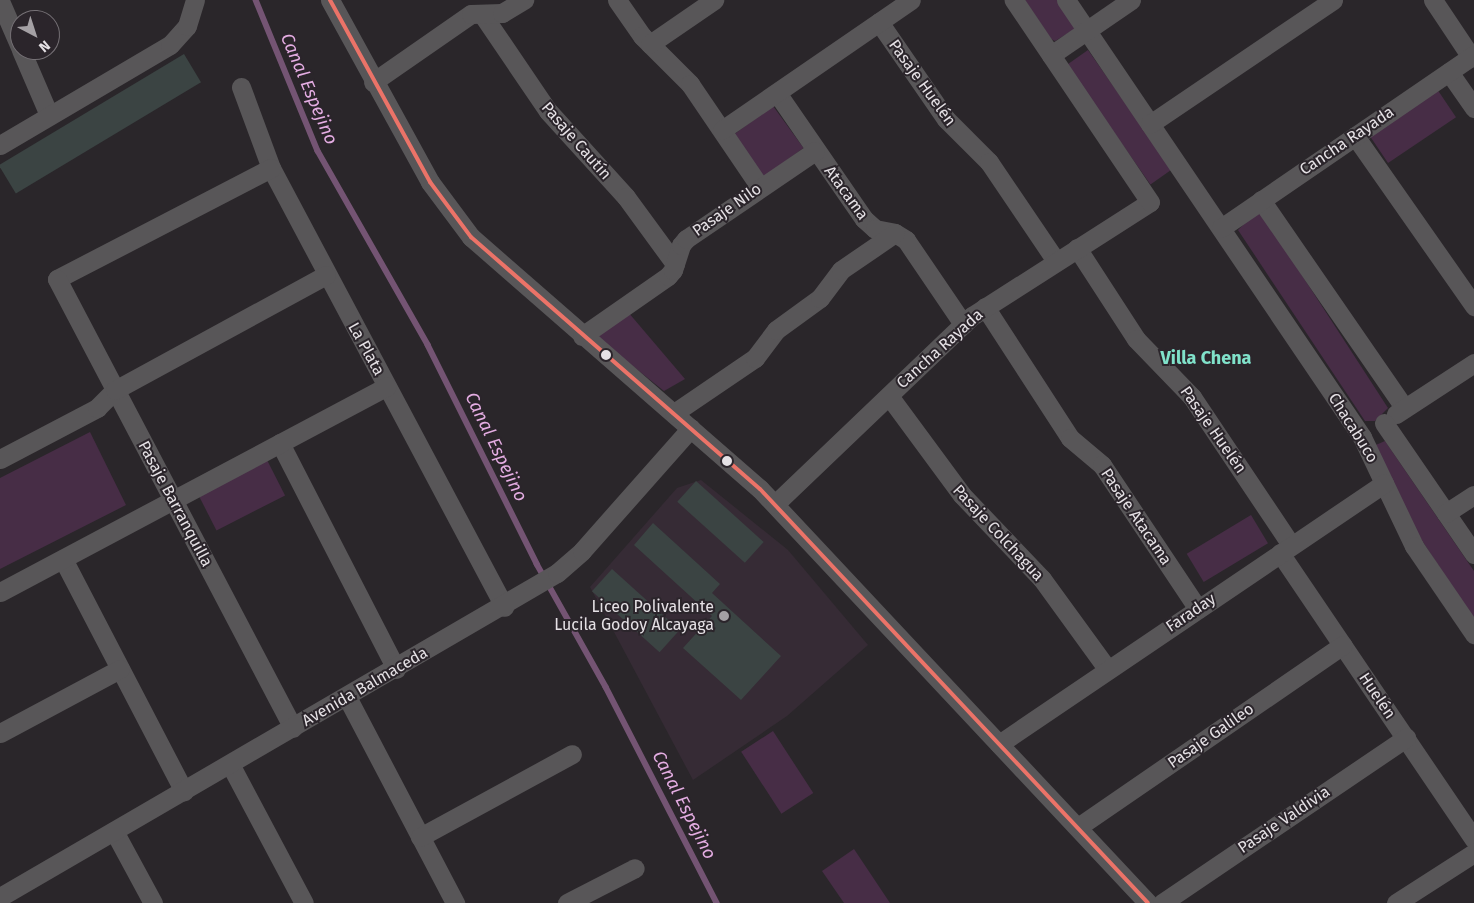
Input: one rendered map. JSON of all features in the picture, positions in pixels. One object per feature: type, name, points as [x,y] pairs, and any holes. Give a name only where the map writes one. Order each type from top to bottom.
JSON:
[{"type":"street","points":[[330,0],[373,82],[448,210],[494,260],[674,413],[775,504],[1148,903]]},
{"type":"street","points":[[373,82],[471,14],[502,13],[524,0]]},
{"type":"street","points":[[617,0],[650,44],[680,72],[760,187]]},
{"type":"street","points":[[650,44],[714,0]]},
{"type":"street","points":[[722,130],[911,0]]},
{"type":"street","points":[[1014,0],[1051,55],[1131,0]]},
{"type":"street","name":"Chacabuco","points":[[1066,0],[1362,437],[1414,546],[1474,634]]},
{"type":"street","points":[[1150,124],[1333,0]]},
{"type":"street","points":[[1433,0],[1473,56]]},
{"type":"street","points":[[0,1],[10,23]]},
{"type":"street","points":[[0,145],[170,45],[187,26],[195,1]]},
{"type":"street","name":"Pasaje Cautín","points":[[482,14],[548,111],[626,197],[675,264]]},
{"type":"street","name":"Pasaje Huelén","points":[[879,22],[946,119],[989,162],[1056,261]]},
{"type":"street","name":"Cancha Rayada","points":[[775,504],[963,324],[1056,261],[1150,202],[1051,55]]},
{"type":"street","name":"Cancha Rayada","points":[[1221,228],[1473,56]]},
{"type":"street","points":[[26,60],[50,115]]},
{"type":"street","points":[[1449,72],[1474,108]]},
{"type":"street","name":"La Plata","points":[[240,87],[271,168],[326,275],[504,606]]},
{"type":"street","name":"Atacama","points":[[777,92],[815,151],[868,225],[895,233],[911,246],[963,324]]},
{"type":"street","points":[[1355,136],[1474,306]]},
{"type":"street","name":"Pasaje Nilo","points":[[582,336],[668,276],[675,264],[681,244],[686,239],[815,151]]},
{"type":"street","name":"Pasaje Barranquilla","points":[[271,168],[57,279],[293,728]]},
{"type":"street","points":[[1261,200],[1404,407]]},
{"type":"street","points":[[674,413],[755,358],[776,330],[820,298],[841,270],[895,233]]},
{"type":"street","name":"Pasaje Huelén","points":[[1077,248],[1136,339],[1192,397],[1286,549]]},
{"type":"street","points":[[0,459],[97,408],[115,390],[326,275]]},
{"type":"street","name":"Pasaje Atacama","points":[[985,308],[1070,438],[1102,465],[1198,608]]},
{"type":"street","points":[[1362,437],[1404,407],[1474,363]]},
{"type":"street","points":[[0,592],[387,386]]},
{"type":"street","name":"Pasaje Colchagua","points":[[888,396],[962,495],[1042,579],[1108,670]]},
{"type":"street","name":"Chacabuco","points":[[1384,423],[1474,554]]},
{"type":"street","name":"Avenida Balmaceda","points":[[0,897],[396,669],[530,591],[557,573],[582,551],[691,428]]},
{"type":"street","points":[[280,443],[396,669]]},
{"type":"street","name":"Faraday","points":[[999,744],[1384,483]]},
{"type":"street","points":[[1446,513],[1474,495]]},
{"type":"street","name":"Huelén","points":[[1286,549],[1343,645],[1474,839]]},
{"type":"street","points":[[63,559],[184,791]]},
{"type":"street","name":"Pasaje Galileo","points":[[1078,827],[1343,645]]},
{"type":"street","points":[[0,733],[120,670]]},
{"type":"street","points":[[347,697],[455,903]]},
{"type":"street","name":"Pasaje Valdivia","points":[[1162,903],[1406,738]]},
{"type":"street","points":[[420,837],[572,754]]},
{"type":"street","points":[[230,764],[304,903]]},
{"type":"street","points":[[114,831],[153,903]]},
{"type":"street","points":[[1396,903],[1474,853]]},
{"type":"street","points":[[566,903],[635,868]]},
{"type":"shaded area","points":[[1025,0],[1060,0],[1075,29],[1055,41],[1051,39]]},
{"type":"shaded area","points":[[1088,50],[1172,170],[1150,185],[1067,65]]},
{"type":"shaded area","points":[[1437,89],[1456,117],[1388,163],[1369,135]]},
{"type":"shaded area","points":[[773,106],[804,148],[764,177],[733,135]]},
{"type":"shaded area","points":[[1259,209],[1388,408],[1375,421],[1365,421],[1238,230]]},
{"type":"shaded area","points":[[628,312],[685,379],[664,391],[595,336]]},
{"type":"shaded area","points":[[90,432],[126,505],[0,569],[0,478]]},
{"type":"shaded area","points":[[1385,441],[1474,571],[1474,620],[1419,536],[1371,447]]},
{"type":"shaded area","points":[[266,458],[285,495],[216,530],[197,493]]},
{"type":"shaded area","name":"Liceo Polivalente Lucila Godoy Alcayaga","points":[[701,480],[788,550],[868,645],[787,716],[693,780],[590,587],[677,488]]},
{"type":"shaded area","points":[[1251,515],[1268,543],[1204,582],[1187,554]]},
{"type":"shaded area","points":[[773,731],[813,793],[781,814],[741,752]]},
{"type":"shaded area","points":[[854,849],[890,903],[844,903],[822,871]]},
{"type":"building","points":[[184,54],[201,82],[16,194],[0,165]]},
{"type":"building","points":[[696,481],[764,542],[745,563],[677,502]]},
{"type":"building","points":[[653,523],[720,584],[712,593],[781,656],[741,700],[683,648],[712,616],[634,545]]},
{"type":"building","points":[[612,569],[680,630],[660,652],[592,591]]},
{"type":"waterway","name":"Canal Espejino","points":[[256,0],[318,151],[428,345],[537,564],[606,687],[717,903]]},
{"type":"transit line","points":[[330,0],[430,182],[471,237],[760,489],[1148,903]]},
{"type":"place","name":"Liceo Polivalente Lucila Godoy Alcayaga","points":[[724,616]]},
{"type":"district","name":"Villa Chena","points":[[1206,358]]}]
